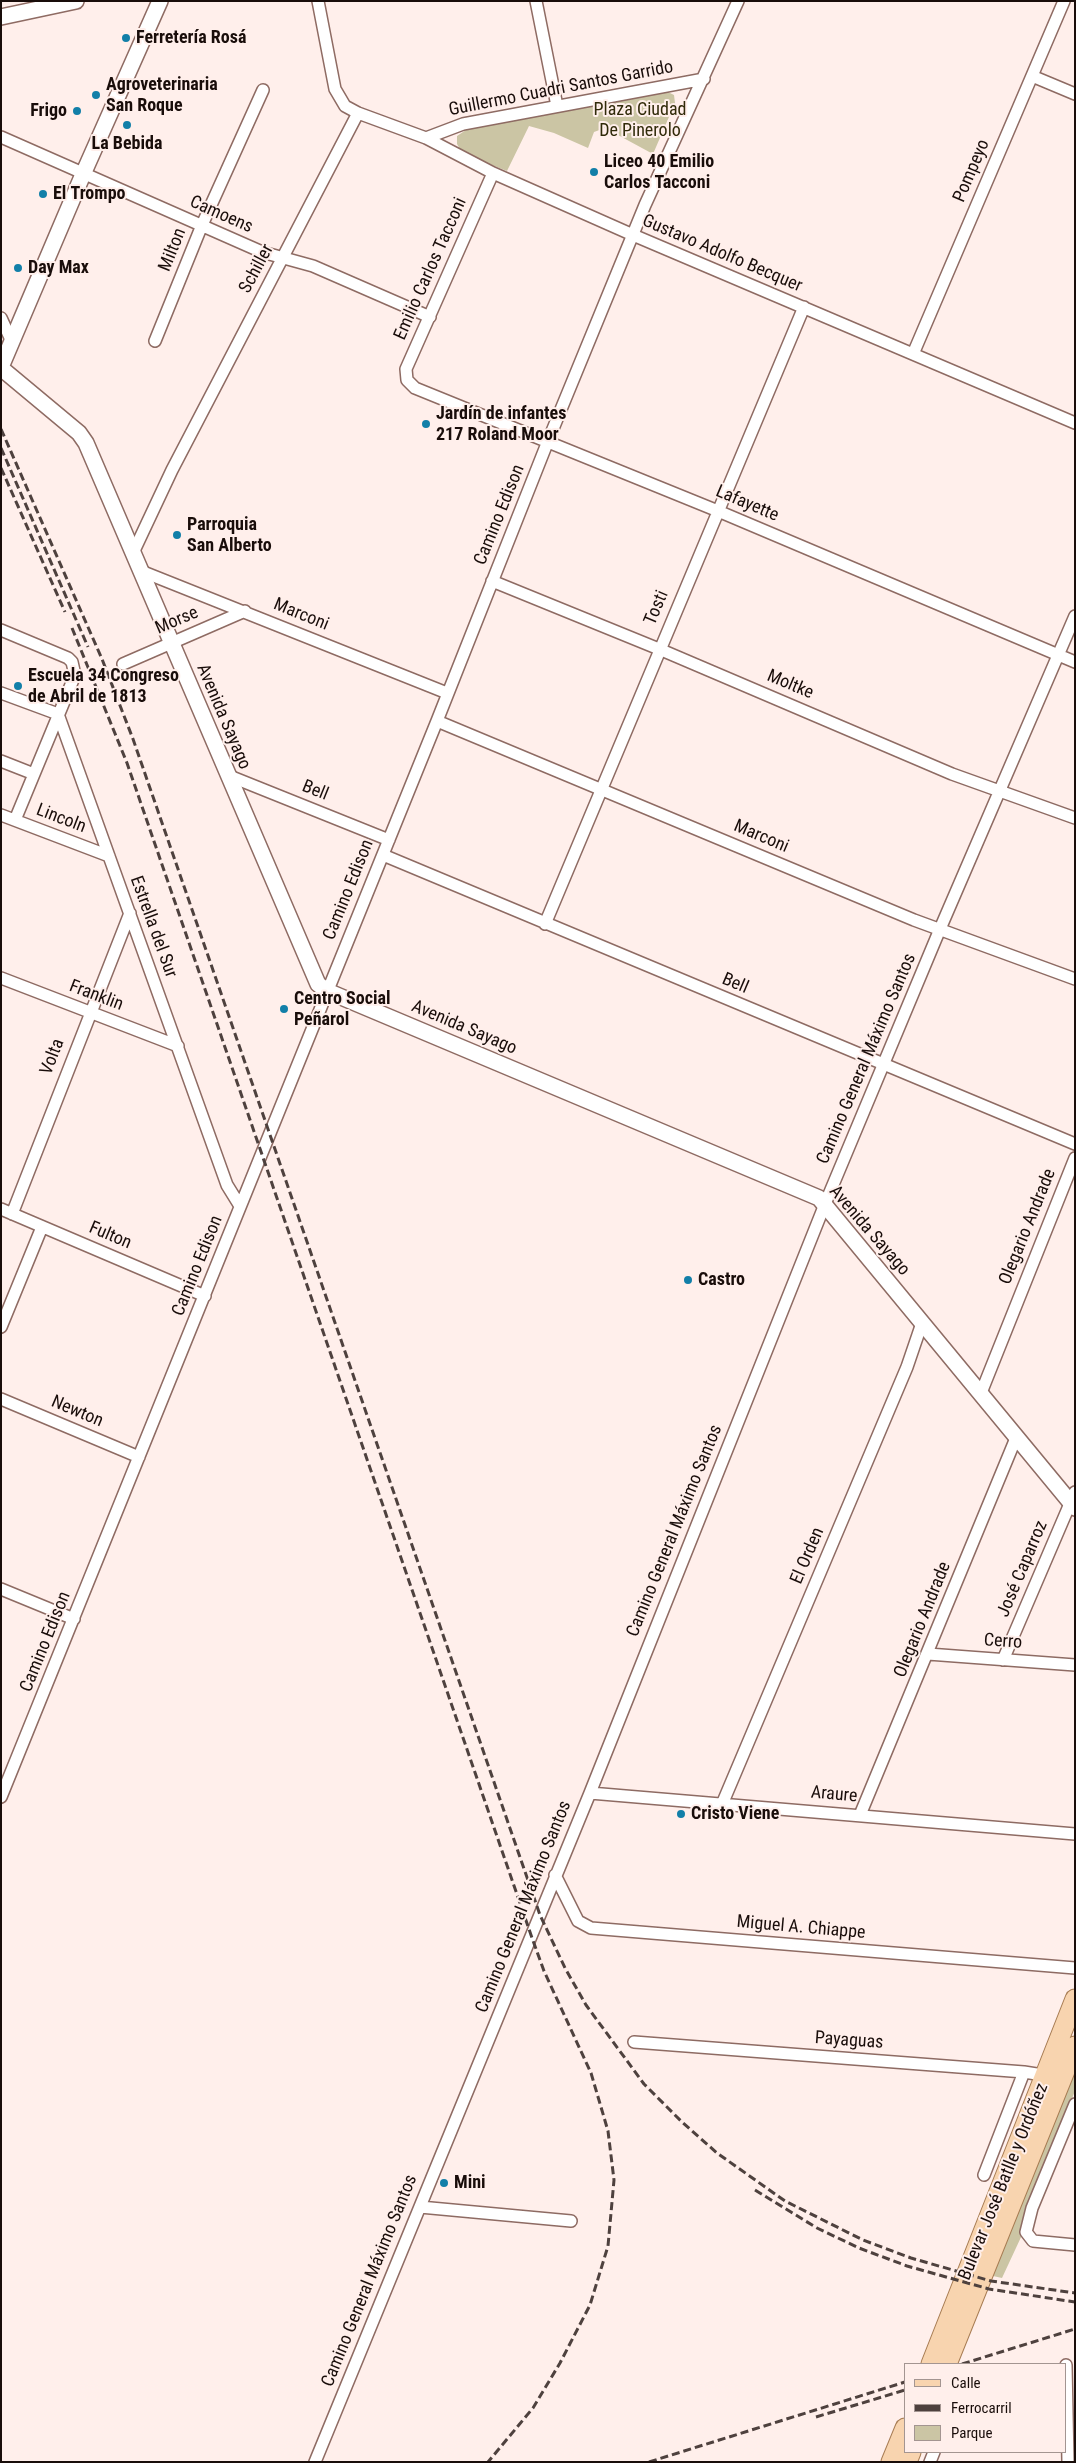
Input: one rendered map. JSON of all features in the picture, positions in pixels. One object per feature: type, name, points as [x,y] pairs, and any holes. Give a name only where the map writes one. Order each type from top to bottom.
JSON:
[{"type":"main road","name":"Bulevar José Batlle y Ordóñez","points":[[931,2363],[1053,2078],[1070,2043],[1075,1999]]},
{"type":"main road","name":"Bulevar José Batlle y Ordóñez","points":[[947,2363],[1053,2078]]},
{"type":"main road","points":[[891,2462],[904,2430]]},
{"type":"street","points":[[1,17],[76,1]]},
{"type":"street","points":[[1,367],[84,172],[160,1]]},
{"type":"street","points":[[318,1],[337,95],[345,106],[358,113]]},
{"type":"street","points":[[536,1],[557,106]]},
{"type":"street","name":"Camino Edison","points":[[1,1797],[5,1777],[74,1619],[140,1458],[548,441],[633,235],[738,1]]},
{"type":"street","name":"Pompeyo","points":[[912,354],[1064,1]]},
{"type":"street","points":[[1032,76],[1075,94]]},
{"type":"street","name":"Guillermo Cuadri Santos Garrido","points":[[426,138],[463,124],[704,79]]},
{"type":"street","name":"Milton","points":[[154,341],[202,225],[263,90]]},
{"type":"street","name":"Gustavo Adolfo Becquer","points":[[358,113],[426,138],[493,174],[1075,423]]},
{"type":"street","name":"Schiller","points":[[133,553],[172,470],[358,113]]},
{"type":"street","name":"Camoens","points":[[1,137],[262,252],[314,266],[430,316]]},
{"type":"street","name":"Emilio Carlos Tacconi","points":[[407,380],[406,369],[493,174]]},
{"type":"street","name":"Tosti","points":[[545,924],[804,307]]},
{"type":"street","points":[[1,318],[12,342]]},
{"type":"street","name":"Avenida Sayago","points":[[1,367],[79,433],[86,443],[318,984],[327,991],[812,1194],[825,1204],[981,1392],[1016,1438],[1073,1501]]},
{"type":"street","name":"Lafayette","points":[[407,380],[416,388],[718,511],[1075,662]]},
{"type":"street","name":"Marconi","points":[[141,571],[447,693]]},
{"type":"street","name":"Moltke","points":[[492,581],[659,649],[952,774],[1075,818]]},
{"type":"street","name":"Morse","points":[[124,664],[245,612]]},
{"type":"street","name":"Camino General Máximo Santos","points":[[314,2462],[590,1792],[825,1204],[940,929],[1075,616]]},
{"type":"street","points":[[1,630],[68,658],[72,662],[75,675],[15,820]]},
{"type":"street","points":[[1,693],[58,714]]},
{"type":"street","name":"Estrella del Sur","points":[[58,714],[227,1184],[240,1206]]},
{"type":"street","name":"Marconi","points":[[437,721],[940,929],[1075,979]]},
{"type":"street","points":[[1,761],[34,774]]},
{"type":"street","name":"Bell","points":[[227,775],[389,840]]},
{"type":"street","name":"Lincoln","points":[[1,815],[109,856]]},
{"type":"street","name":"Bell","points":[[382,855],[1075,1144]]},
{"type":"street","name":"Volta","points":[[7,1212],[130,913]]},
{"type":"street","name":"Franklin","points":[[1,978],[178,1046]]},
{"type":"street","name":"Olegario Andrade","points":[[981,1392],[1075,1158]]},
{"type":"street","name":"Fulton","points":[[7,1212],[205,1296]]},
{"type":"street","points":[[1,1327],[42,1227]]},
{"type":"street","name":"El Orden","points":[[723,1802],[907,1367],[922,1323]]},
{"type":"street","name":"Newton","points":[[1,1399],[140,1458]]},
{"type":"street","name":"Olegario Andrade","points":[[860,1815],[1016,1438]]},
{"type":"street","name":"José Caparroz","points":[[1003,1660],[1073,1501]]},
{"type":"street","points":[[1,1589],[74,1619]]},
{"type":"street","name":"Cerro","points":[[928,1654],[1075,1665]]},
{"type":"street","name":"Araure","points":[[590,1792],[723,1802],[1075,1834]]},
{"type":"street","name":"Miguel A. Chiappe","points":[[555,1875],[575,1917],[585,1926],[591,1928],[1075,1968]]},
{"type":"street","name":"Payaguas","points":[[634,2042],[1024,2072],[1053,2078]]},
{"type":"street","name":"Bulevar José Batlle y Ordóñez","points":[[984,2175],[1024,2072]]},
{"type":"street","name":"Bulevar José Batlle y Ordóñez","points":[[1075,2104],[1026,2225],[1027,2236],[1033,2241],[1075,2245]]},
{"type":"street","points":[[420,2207],[571,2221]]},
{"type":"street","points":[[1068,2364],[1068,2462]]},
{"type":"green space","name":"Plaza Ciudad De Pinerolo","points":[[668,92],[674,95],[675,103],[653,154],[605,128],[594,132],[588,148],[554,133],[529,126],[507,171],[467,155],[461,151],[457,144],[457,136],[466,130]]},
{"type":"green space","points":[[1075,2070],[1075,2091],[1021,2224],[1022,2235],[1002,2278],[993,2276]]},
{"type":"railway","points":[[1,429],[102,659],[133,739],[540,1915],[565,1968],[586,2005],[644,2084],[682,2122],[717,2153],[785,2201],[863,2240],[911,2258],[991,2281],[1075,2293]]},
{"type":"railway","points":[[1,448],[88,647]]},
{"type":"railway","points":[[1,468],[65,612]]},
{"type":"railway","points":[[72,628],[127,763],[531,1935],[544,1971],[591,2073],[608,2131],[614,2180],[608,2246],[590,2305],[560,2363],[533,2408],[488,2462]]},
{"type":"railway","points":[[755,2190],[817,2228],[859,2248],[907,2266],[989,2289],[1075,2302]]},
{"type":"railway","points":[[965,2363],[1075,2329]]},
{"type":"railway","points":[[649,2462],[904,2382]]},
{"type":"railway","points":[[816,2417],[904,2390]]},
{"type":"place","name":"Ferretería Rosá","points":[[126,38]]},
{"type":"place","name":"Agroveterinaria San Roque","points":[[96,95]]},
{"type":"place","name":"Frigo","points":[[77,111]]},
{"type":"place","name":"La Bebida","points":[[127,125]]},
{"type":"place","name":"Liceo 40 Emilio Carlos Tacconi","points":[[594,172]]},
{"type":"place","name":"El Trompo","points":[[43,194]]},
{"type":"place","name":"Day Max","points":[[18,268]]},
{"type":"place","name":"Jardín de infantes 217 Roland Moor","points":[[426,424]]},
{"type":"place","name":"Parroquia San Alberto","points":[[177,535]]},
{"type":"place","name":"Escuela 34 Congreso de Abril de 1813","points":[[18,686]]},
{"type":"place","name":"Centro Social Peñarol","points":[[284,1009]]},
{"type":"place","name":"Castro","points":[[688,1280]]},
{"type":"place","name":"Cristo Viene","points":[[681,1814]]},
{"type":"place","name":"Mini","points":[[444,2183]]}]
